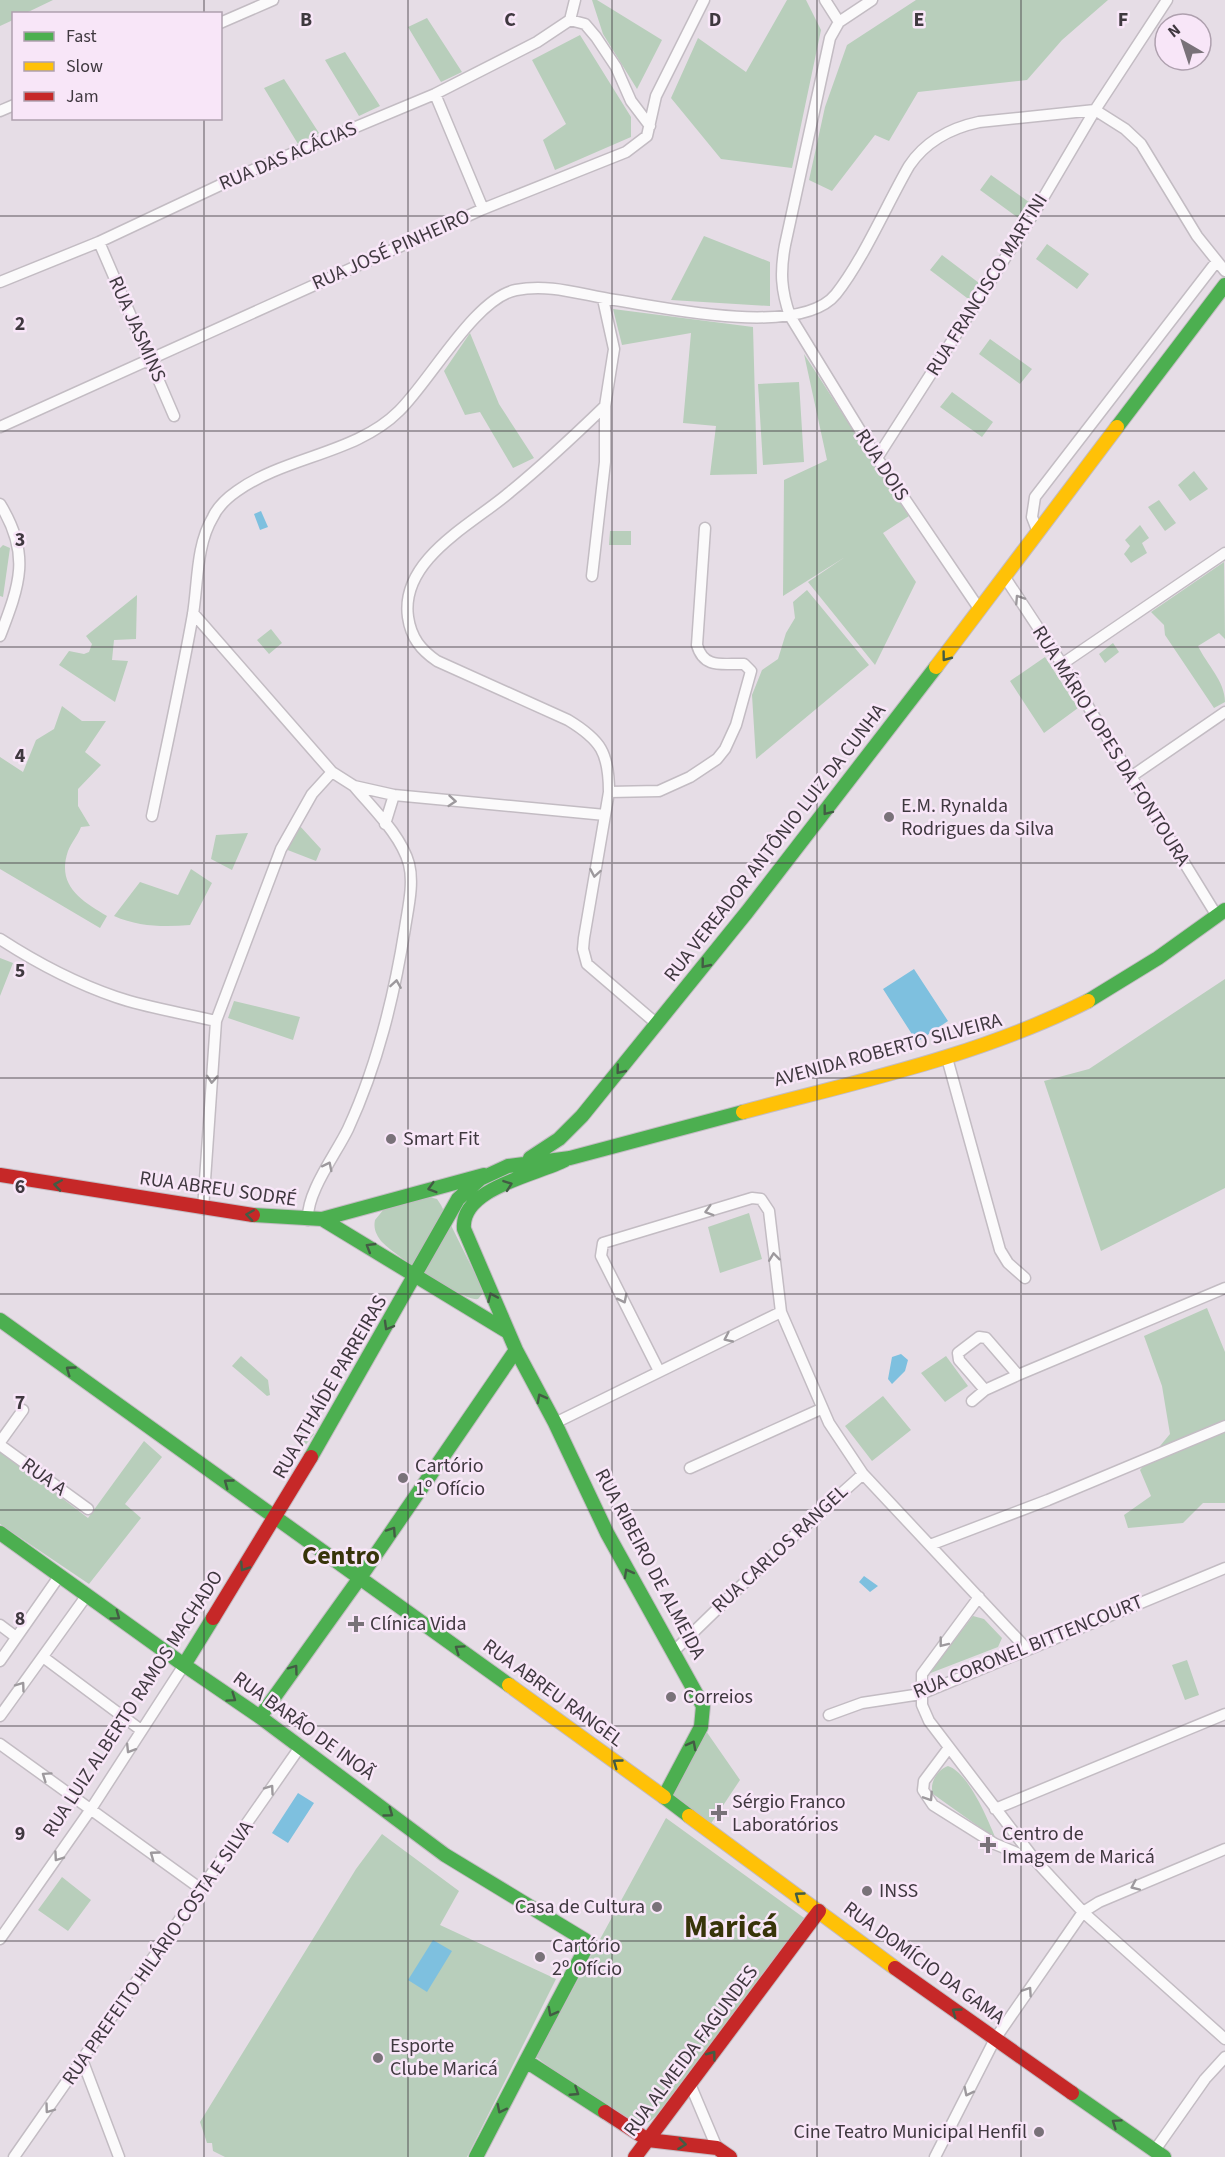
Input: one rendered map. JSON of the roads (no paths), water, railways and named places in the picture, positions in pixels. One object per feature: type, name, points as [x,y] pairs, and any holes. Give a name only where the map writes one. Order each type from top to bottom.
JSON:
[{"type":"main road","name":"RUA VEREADOR ANTÔNIO LUIZ DA CUNHA","points":[[525,1162],[554,1144],[571,1128],[785,865],[1225,285]]},
{"type":"main road","name":"AVENIDA ROBERTO SILVEIRA","points":[[315,1220],[525,1162],[570,1158],[947,1058],[1020,1034],[1080,1007],[1127,980],[1221,913]]},
{"type":"main road","name":"AVENIDA ROBERTO SILVEIRA","points":[[467,1239],[463,1225],[465,1215],[478,1199],[496,1189],[548,1170],[570,1158]]},
{"type":"main road","name":"RUA ATHAÍDE PARREIRAS","points":[[276,1518],[417,1276],[458,1199],[488,1173]]},
{"type":"main road","name":"RUA ABREU SODRÉ","points":[[0,1175],[203,1209],[278,1219],[315,1220],[417,1276],[508,1332]]},
{"type":"main road","name":"RUA RIBEIRO DE ALMEIDA","points":[[467,1239],[516,1350],[555,1423],[607,1533],[700,1699],[704,1716],[664,1797]]},
{"type":"main road","name":"RUA ABREU RANGEL","points":[[0,1320],[664,1797]]},
{"type":"main road","points":[[260,1717],[359,1580],[516,1350]]},
{"type":"main road","name":"RUA LUIZ ALBERTO RAMOS MACHADO","points":[[184,1665],[276,1518]]},
{"type":"main road","name":"RUA BARÃO DE INOÃ","points":[[0,1533],[260,1717],[445,1855],[574,1932],[588,1944],[526,2061]]},
{"type":"main road","name":"RUA DOMÍCIO DA GAMA","points":[[664,1797],[995,2039],[1159,2153]]},
{"type":"main road","name":"RUA ALMEIDA FAGUNDES","points":[[635,2157],[819,1911]]},
{"type":"main road","points":[[476,2157],[526,2061],[648,2140],[717,2148],[730,2157]]},
{"type":"street","points":[[222,22],[273,0]]},
{"type":"street","points":[[575,0],[570,20],[585,24],[596,37],[616,67],[631,102],[650,126]]},
{"type":"street","name":"RUA JOSÉ PINHEIRO","points":[[0,427],[483,209],[620,155],[641,143],[647,136],[656,96],[704,0]]},
{"type":"street","points":[[825,0],[839,22],[872,0]]},
{"type":"street","name":"RUA FRANCISCO MARTINI","points":[[877,458],[1039,205],[1095,110],[1167,0]]},
{"type":"street","name":"RUA DAS ACÁCIAS","points":[[0,282],[99,242],[248,172],[435,94],[529,47],[570,20]]},
{"type":"street","name":"RUA DOIS","points":[[839,22],[830,38],[781,271],[781,292],[790,316],[877,458],[980,610]]},
{"type":"street","points":[[435,94],[483,209]]},
{"type":"street","points":[[152,816],[193,613],[199,565],[212,517],[223,502],[238,490],[266,474],[373,432],[398,412],[477,316],[498,297],[517,290],[568,289],[603,298],[708,314],[759,317],[790,316],[817,311],[836,295],[909,166],[924,147],[955,130],[979,122],[1095,110],[1125,129],[1141,144],[1197,236],[1225,271]]},
{"type":"street","name":"RUA JASMINS","points":[[99,242],[174,416]]},
{"type":"street","points":[[1037,530],[1032,517],[1035,497],[1217,261]]},
{"type":"street","points":[[592,576],[605,462],[605,406],[614,349],[603,298]]},
{"type":"street","points":[[605,406],[530,476],[435,552],[411,586],[407,610],[412,634],[417,644],[437,661],[568,720],[588,732],[604,752],[609,774],[609,792],[584,938],[584,958],[592,970],[657,1024]]},
{"type":"street","points":[[0,504],[13,525],[20,549],[21,568],[14,599],[0,636]]},
{"type":"street","points":[[609,792],[650,793],[690,777],[719,756],[736,725],[751,671],[744,664],[710,663],[702,657],[697,645],[705,528]]},
{"type":"street","points":[[1062,664],[1225,553]]},
{"type":"street","name":"RUA MÁRIO LOPES DA FONTOURA","points":[[1004,576],[1221,913]]},
{"type":"street","points":[[193,613],[332,772],[354,786],[403,849],[410,866],[411,891],[394,994],[362,1097],[310,1203],[315,1220]]},
{"type":"street","points":[[1131,776],[1225,712]]},
{"type":"street","points":[[203,1209],[216,1021],[281,849],[312,794],[332,772]]},
{"type":"street","points":[[354,786],[394,795],[605,815]]},
{"type":"street","points":[[385,824],[394,795]]},
{"type":"street","points":[[0,939],[57,973],[89,987],[119,998],[216,1021]]},
{"type":"street","points":[[947,1058],[1000,1250],[1008,1263],[1025,1278]]},
{"type":"street","points":[[659,1371],[601,1256],[601,1246],[607,1240],[752,1198],[764,1202],[769,1211],[781,1312],[821,1409],[863,1474],[1026,1648]]},
{"type":"street","points":[[972,1401],[986,1390],[1018,1375],[1225,1288]]},
{"type":"street","points":[[555,1423],[781,1312]]},
{"type":"street","points":[[986,1390],[959,1360],[958,1353],[979,1337],[986,1338],[1018,1375]]},
{"type":"street","points":[[690,1468],[821,1409]]},
{"type":"street","points":[[0,1444],[23,1410]]},
{"type":"street","points":[[930,1545],[1048,1500],[1225,1426]]},
{"type":"street","name":"RUA A","points":[[0,1444],[88,1509]]},
{"type":"street","name":"RUA CARLOS RANGEL","points":[[674,1652],[768,1559],[863,1474]]},
{"type":"street","name":"RUA CORONEL BITTENCOURT","points":[[829,1715],[862,1703],[921,1694],[1026,1648],[1225,1569]]},
{"type":"street","points":[[0,1660],[60,1575]]},
{"type":"street","points":[[0,1716],[87,1595]]},
{"type":"street","points":[[979,1597],[928,1662],[922,1674],[921,1694],[929,1720],[948,1749],[1035,1860],[1083,1912],[1225,2039]]},
{"type":"street","points":[[0,1625],[16,1637]]},
{"type":"street","points":[[43,1657],[141,1730]]},
{"type":"street","name":"RUA LUIZ ALBERTO RAMOS MACHADO","points":[[0,1940],[92,1809],[184,1665]]},
{"type":"street","points":[[995,1809],[1225,1714]]},
{"type":"street","points":[[0,1744],[201,1889]]},
{"type":"street","name":"RUA PREFEITO HILÁRIO COSTA E SILVA","points":[[14,2157],[83,2062],[300,1747]]},
{"type":"street","points":[[948,1749],[924,1781],[927,1798],[933,1805],[995,1844],[1035,1860]]},
{"type":"street","points":[[935,2157],[995,2039],[1083,1912],[1099,1902],[1225,1849]]},
{"type":"street","points":[[1159,2153],[1205,2079],[1225,2057]]},
{"type":"street","points":[[83,2062],[120,2157]]},
{"type":"street","points":[[690,2084],[717,2148]]},
{"type":"water","points":[[261,511],[268,527],[260,530],[254,514]]},
{"type":"water","points":[[914,969],[948,1021],[917,1042],[883,989]]},
{"type":"water","points":[[901,1354],[908,1360],[905,1371],[892,1384],[888,1379],[892,1357]]},
{"type":"water","points":[[864,1576],[878,1586],[870,1592],[859,1582]]},
{"type":"water","points":[[298,1793],[314,1803],[288,1843],[272,1833]]},
{"type":"water","points":[[433,1940],[452,1951],[427,1992],[408,1980]]},
{"type":"place","name":"E.M. Rynalda Rodrigues da Silva","points":[[889,817]]},
{"type":"place","name":"Smart Fit","points":[[391,1139]]},
{"type":"place","name":"Cartório 1º Ofício","points":[[403,1478]]},
{"type":"place","name":"Clínica Vida","points":[[356,1624]]},
{"type":"place","name":"Correios","points":[[671,1697]]},
{"type":"place","name":"Sérgio Franco Laboratórios","points":[[719,1813]]},
{"type":"place","name":"Centro de Imagem de Maricá","points":[[988,1845]]},
{"type":"place","name":"INSS","points":[[867,1891]]},
{"type":"place","name":"Casa de Cultura","points":[[657,1907]]},
{"type":"place","name":"Cartório 2º Ofício","points":[[540,1957]]},
{"type":"place","name":"Esporte Clube Maricá","points":[[378,2058]]},
{"type":"place","name":"Cine Teatro Municipal Henfil","points":[[1039,2132]]},
{"type":"district","name":"Centro","points":[[341,1555]]},
{"type":"district","name":"Maricá","points":[[731,1927]]}]
